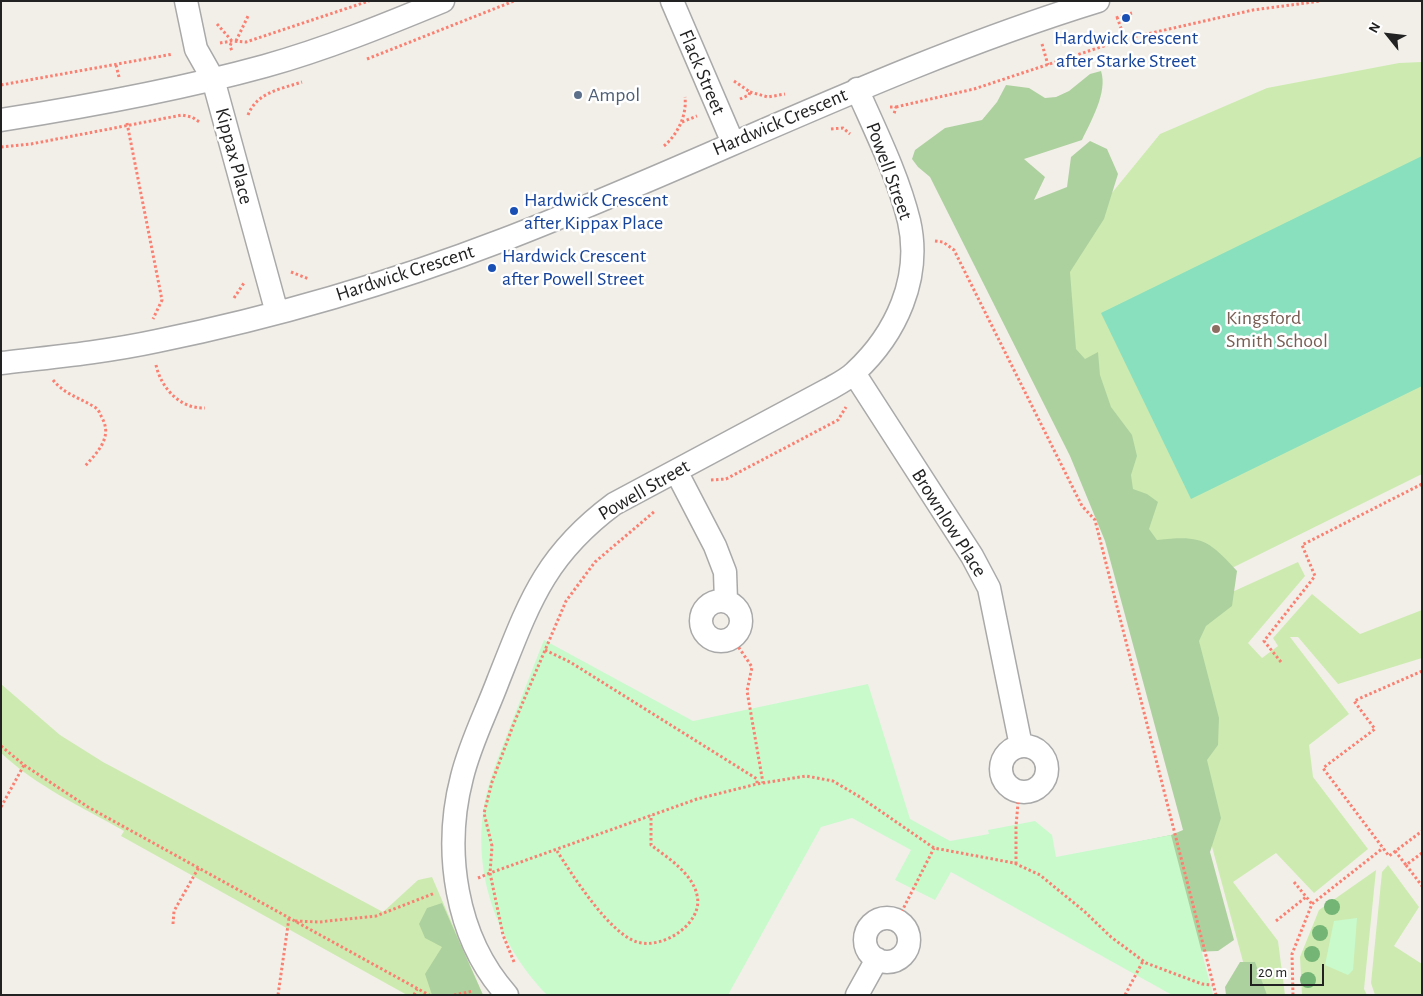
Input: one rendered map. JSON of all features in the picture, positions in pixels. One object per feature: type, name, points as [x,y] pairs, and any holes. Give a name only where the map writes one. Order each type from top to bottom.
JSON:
[{"type":"street","name":"Kippax Place","points":[[186,1],[196,49],[213,79],[277,313]]},
{"type":"street","points":[[1,120],[123,100],[267,66],[373,30],[443,1]]},
{"type":"street","name":"Flack Street","points":[[672,1],[732,143]]},
{"type":"street","name":"Hardwick Crescent","points":[[1,363],[154,342],[277,313],[392,279],[505,239],[954,50],[1037,20],[1098,1]]},
{"type":"street","name":"Powell Street","points":[[504,990],[480,953],[472,936],[457,886],[453,829],[462,774],[514,639],[541,581],[566,546],[591,521],[614,504],[680,480],[854,373],[884,341],[905,300],[912,263],[907,215],[900,190],[858,89]]},
{"type":"street","name":"Brownlow Place","points":[[854,373],[972,556],[989,588],[1021,746]]},
{"type":"street","points":[[680,480],[715,546],[725,572],[726,601]]},
{"type":"street","points":[[726,601],[736,607],[742,617],[740,629],[733,638],[722,642],[711,640],[702,631],[700,619],[704,608],[714,602],[726,601]]},
{"type":"street","points":[[1021,746],[1033,747],[1043,754],[1048,766],[1046,777],[1039,787],[1028,792],[1019,792],[1006,784],[1001,773],[1002,761],[1009,751],[1021,746]]},
{"type":"street","points":[[881,919],[898,920],[908,934],[906,950],[894,961],[877,959],[866,946],[865,938],[868,930],[881,919]]},
{"type":"street","points":[[857,995],[877,959]]},
{"type":"path","points":[[825,130],[843,128],[892,107],[974,89],[1125,39],[1254,10],[1321,1]]},
{"type":"path","points":[[215,19],[217,25],[234,41],[249,14]]},
{"type":"path","points":[[1117,17],[1125,39]]},
{"type":"path","points":[[116,65],[162,300]]},
{"type":"path","points":[[660,150],[672,139],[682,122],[686,106],[684,89]]},
{"type":"path","points":[[892,120],[896,107]]},
{"type":"path","points":[[843,128],[855,138]]},
{"type":"path","points":[[929,240],[942,242],[954,250],[1082,506],[1095,520],[1216,995]]},
{"type":"path","points":[[286,268],[307,279],[316,278]]},
{"type":"path","points":[[229,301],[235,297],[246,279]]},
{"type":"path","points":[[144,320],[162,317]]},
{"type":"path","points":[[162,362],[156,363],[164,387],[182,401],[197,408],[205,408]]},
{"type":"path","points":[[53,380],[66,393],[97,409],[104,422],[106,433],[103,444],[85,466]]},
{"type":"path","points":[[504,990],[512,975],[514,963],[503,934],[490,873],[492,846],[484,813],[492,782],[514,723],[566,601],[595,562],[666,499],[680,480],[726,479],[838,420],[847,403]]},
{"type":"path","points":[[1281,662],[1264,641],[1315,576],[1302,545],[1422,484]]},
{"type":"path","points":[[733,638],[752,667],[747,691],[763,783]]},
{"type":"path","points":[[545,650],[570,662],[757,779],[757,784]]},
{"type":"path","points":[[1422,671],[1354,701],[1375,729],[1323,768],[1389,856],[1422,831]]},
{"type":"path","points":[[1,746],[24,765],[88,807],[429,995]]},
{"type":"path","points":[[1,807],[24,765]]},
{"type":"path","points":[[295,921],[319,922],[376,916],[696,799],[757,784],[806,776],[833,781],[860,797],[934,848],[1016,864],[1040,875],[1085,912],[1111,937],[1144,961],[1202,984],[1213,985]]},
{"type":"path","points":[[1016,864],[1016,826],[1019,792]]},
{"type":"path","points":[[558,851],[576,882],[618,931],[638,943],[665,942],[676,936],[686,926],[695,911],[698,896],[692,884],[677,865],[651,845],[651,815]]},
{"type":"path","points":[[898,920],[934,848]]},
{"type":"path","points":[[1293,995],[1292,954],[1312,904],[1383,848]]},
{"type":"path","points":[[1395,851],[1422,886]]},
{"type":"path","points":[[1406,865],[1422,853]]},
{"type":"path","points":[[174,924],[174,911],[199,867]]},
{"type":"path","points":[[1294,882],[1312,904]]},
{"type":"path","points":[[1276,921],[1306,897]]},
{"type":"path","points":[[278,995],[289,918]]},
{"type":"path","points":[[1125,995],[1144,961]]},
{"type":"path","points":[[414,995],[417,989]]},
{"type":"green space","points":[[1422,62],[1422,474],[1151,608],[1004,282],[1111,194],[1160,134],[1267,88],[1399,63]]},
{"type":"green space","points":[[1101,71],[1103,79],[1100,97],[1082,140],[1024,159],[1045,177],[1034,200],[1067,187],[1071,157],[1090,141],[1107,149],[1118,174],[1104,219],[1070,272],[1076,349],[1085,359],[1098,352],[1100,375],[1111,407],[1132,435],[1137,456],[1131,475],[1133,489],[1147,494],[1158,502],[1149,529],[1157,540],[1184,538],[1203,542],[1211,546],[1237,571],[1232,606],[1206,626],[1199,641],[1219,718],[1218,745],[1207,760],[1221,818],[1210,852],[1234,940],[1218,951],[1166,953],[1122,845],[1171,835],[1183,830],[1105,541],[1070,456],[930,177],[912,159],[915,150],[945,128],[982,120],[997,102],[1006,85],[1029,88],[1045,98],[1056,97],[1069,91],[1090,74]]},
{"type":"green space","points":[[1422,156],[1422,386],[1191,499],[1101,313]]},
{"type":"green space","points":[[1298,562],[1305,576],[1248,643],[1262,658],[1278,646],[1273,638],[1312,594],[1360,634],[1422,610],[1422,658],[1338,684],[1298,637],[1290,637],[1349,714],[1309,745],[1313,777],[1368,849],[1314,893],[1276,853],[1233,882],[1278,941],[1285,995],[1252,995],[1153,628]]},
{"type":"green space","points":[[544,640],[693,721],[868,684],[910,819],[950,841],[989,834],[988,830],[1035,821],[1052,835],[1056,857],[1171,835],[1213,995],[1172,995],[951,872],[935,900],[895,880],[911,850],[852,818],[821,827],[728,995],[547,995],[529,974],[501,928],[491,903],[485,877],[482,850],[482,823],[490,780]]},
{"type":"green space","points":[[1,684],[60,735],[103,762],[383,912],[418,880],[432,877],[483,995],[407,995],[121,836],[124,831],[44,786],[1,753]]},
{"type":"green space","points":[[1388,865],[1419,907],[1394,946],[1422,964],[1422,995],[1375,995],[1371,983],[1382,872]]},
{"type":"green space","points":[[1376,870],[1364,989],[1367,995],[1302,995],[1300,957],[1319,910]]},
{"type":"green space","points":[[442,903],[483,995],[432,995],[425,974],[442,947],[425,938],[419,924],[427,908]]},
{"type":"green space","points":[[1357,918],[1353,970],[1348,975],[1325,965],[1334,921]]},
{"type":"green space","points":[[1240,962],[1255,962],[1267,995],[1226,995],[1225,987]]},
{"type":"place","name":"Hardwick Crescent after Starke Street","points":[[1126,18]]},
{"type":"place","name":"Ampol","points":[[578,95]]},
{"type":"place","name":"Hardwick Crescent after Kippax Place","points":[[514,211]]},
{"type":"place","name":"Hardwick Crescent after Powell Street","points":[[492,268]]},
{"type":"place","name":"Kingsford Smith School","points":[[1216,329]]}]
